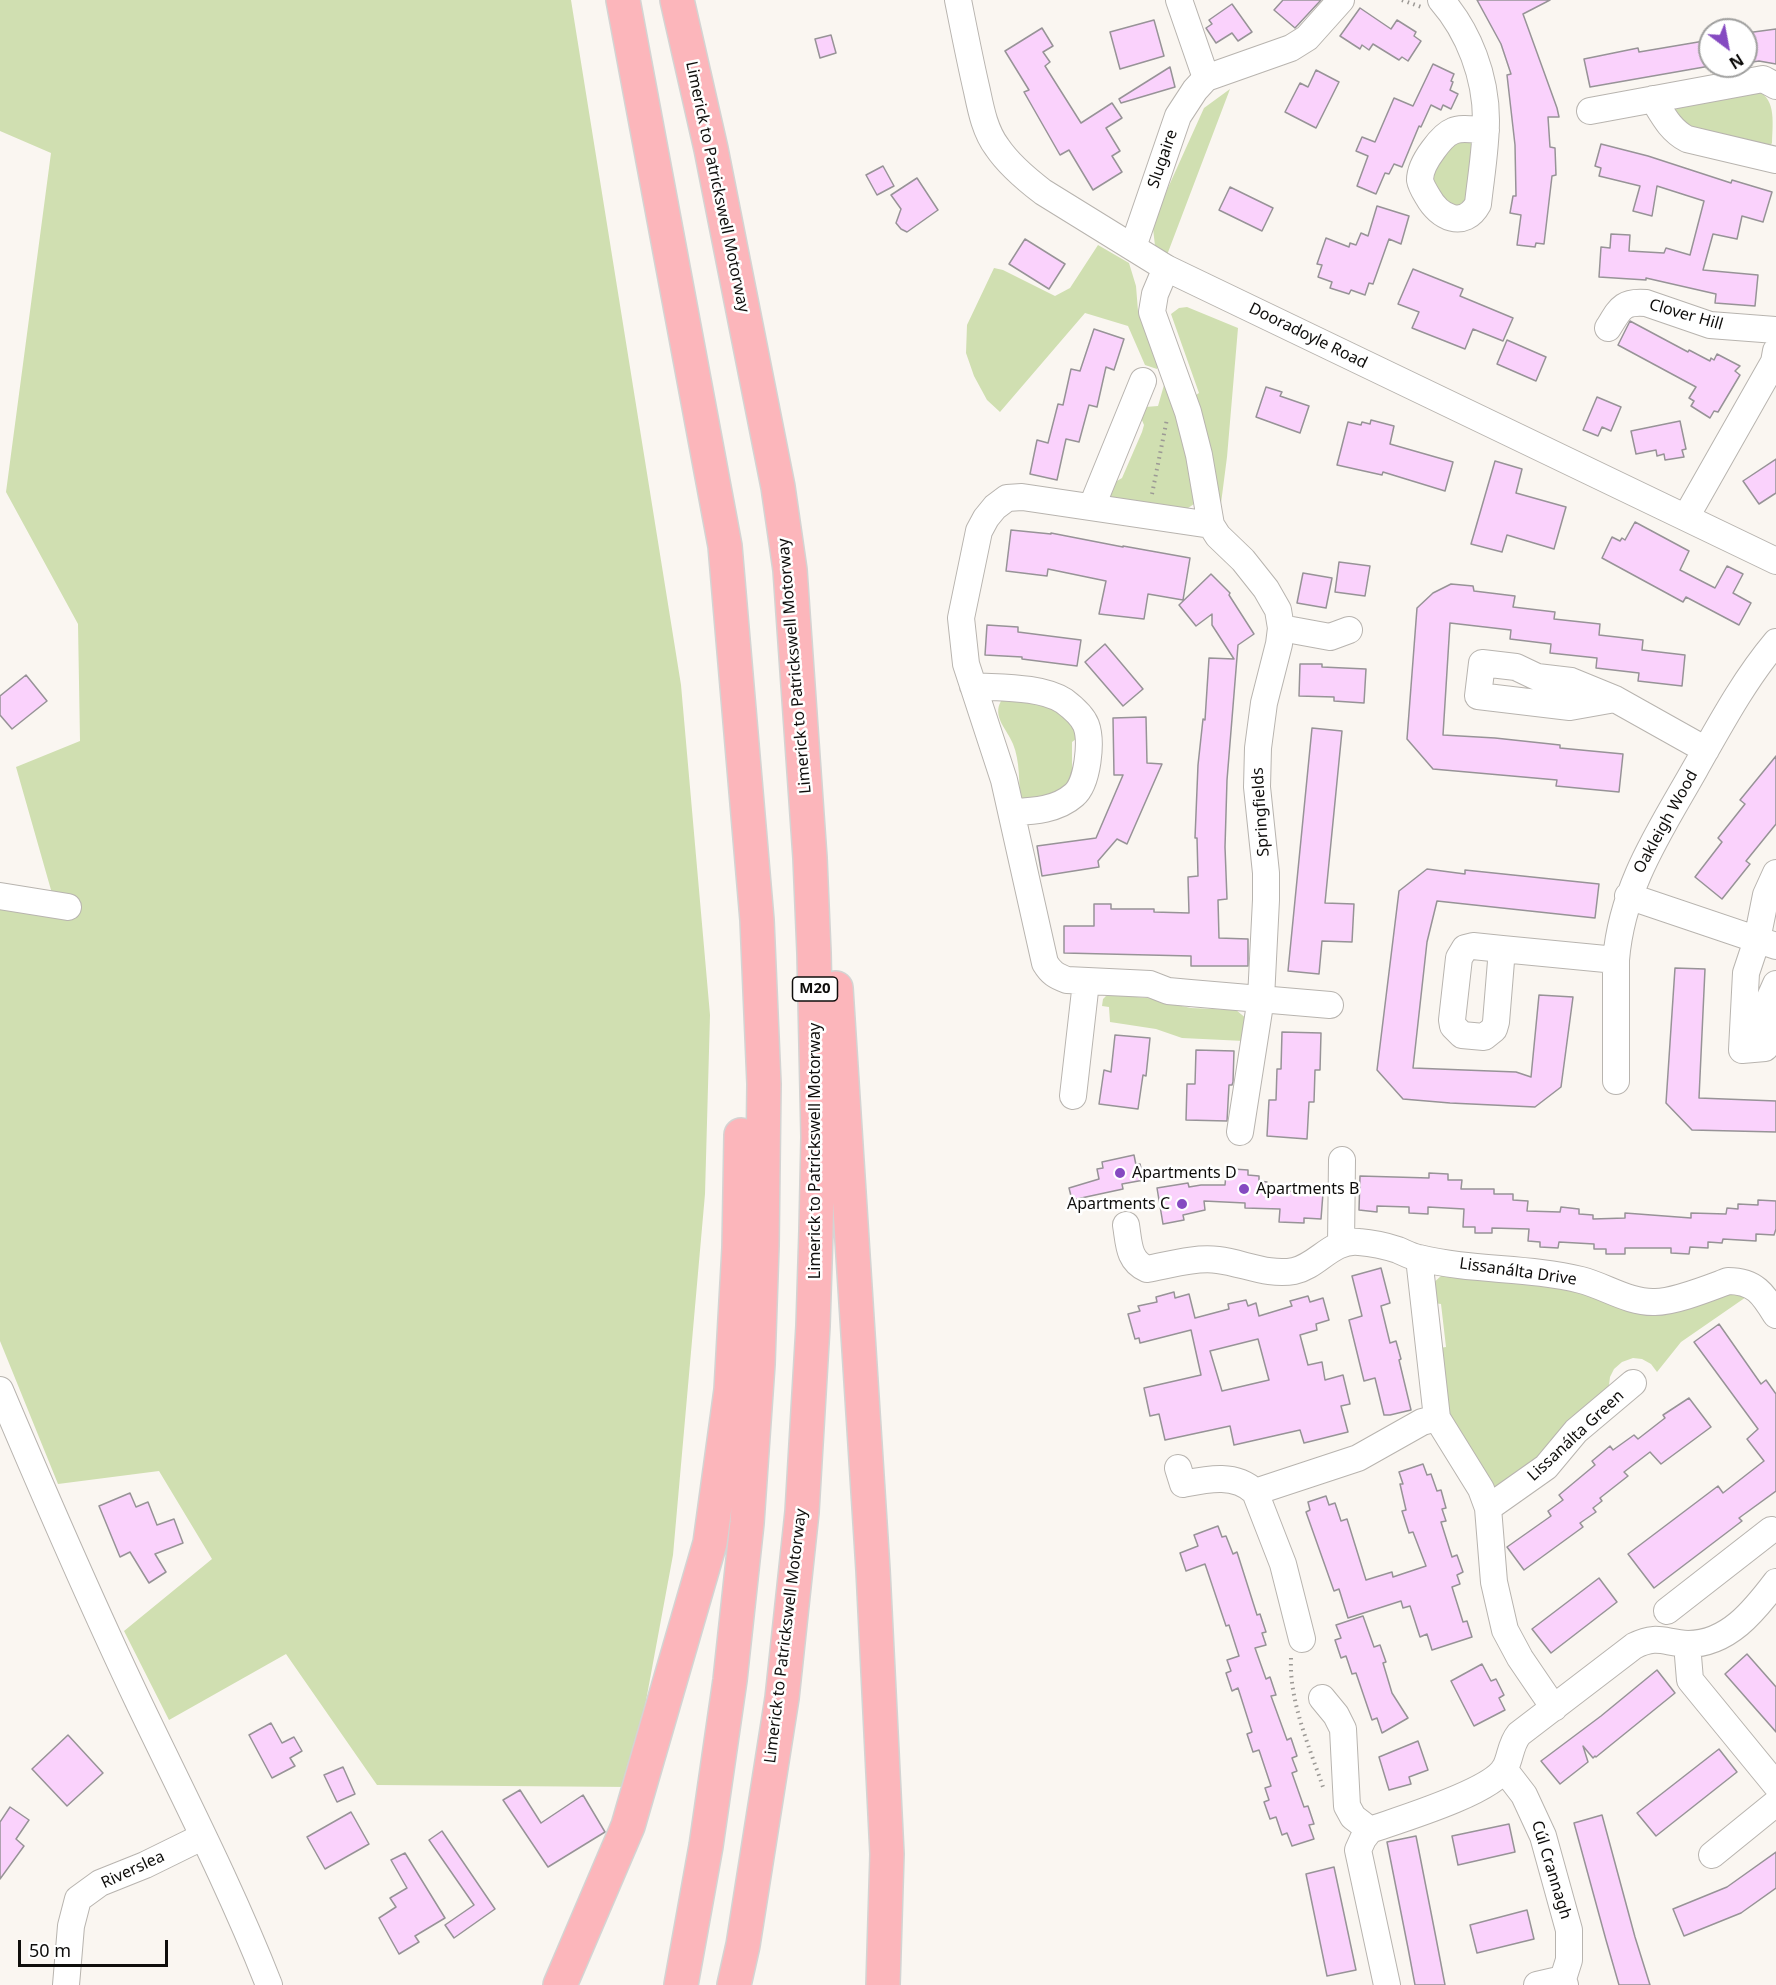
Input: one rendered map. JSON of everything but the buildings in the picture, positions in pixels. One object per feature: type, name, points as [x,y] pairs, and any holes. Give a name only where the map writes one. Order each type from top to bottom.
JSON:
[{"type":"highway","points":[[623,0],[725,546],[757,920],[764,1084],[758,1364],[747,1523],[730,1680],[706,1846],[681,1985]]},
{"type":"highway","name":"Limerick to Patrickswell Motorway","points":[[677,0],[711,149],[744,312],[778,487],[790,570],[814,953],[818,1137],[813,1326],[802,1512],[782,1698],[745,1934],[734,1985]]},
{"type":"highway","name":"M20","points":[[790,570],[818,707],[872,1559],[887,1854],[883,1985]]},
{"type":"highway","points":[[560,1985],[632,1815],[710,1544],[730,1402],[739,1248],[744,924],[733,635]]},
{"type":"street","name":"Dooradoyle Road","points":[[958,0],[982,112],[989,133],[997,147],[1024,177],[1043,192],[1166,268],[1776,561]]},
{"type":"street","points":[[1179,0],[1206,78],[1291,48],[1307,38],[1341,0]]},
{"type":"street","points":[[1432,4],[1458,22],[1476,64],[1484,96],[1486,130]]},
{"type":"street","name":"Slugaire","points":[[1133,247],[1178,116],[1206,78]]},
{"type":"street","points":[[1590,111],[1763,79],[1776,86]]},
{"type":"street","points":[[1653,99],[1670,126],[1677,134],[1687,139],[1776,160]]},
{"type":"street","points":[[1166,268],[1155,294],[1152,312],[1188,412],[1199,455],[1211,525],[1022,496],[1007,498],[995,507],[979,531],[961,618],[966,664],[1013,812],[1045,963],[1056,976],[1086,982],[1150,984],[1168,991],[1330,1005]]},
{"type":"street","name":"Clover Hill","points":[[1608,328],[1620,309],[1627,303],[1636,302],[1646,303],[1710,325],[1776,330]]},
{"type":"street","points":[[1686,517],[1776,358]]},
{"type":"street","points":[[1092,506],[1143,381]]},
{"type":"street","name":"Springfields","points":[[1211,525],[1218,536],[1243,560],[1266,589],[1278,610],[1281,628],[1264,703],[1258,748],[1257,787],[1266,892],[1261,998],[1240,1132]]},
{"type":"street","points":[[1281,628],[1330,637],[1349,630]]},
{"type":"street","name":"Oakleigh Wood","points":[[1616,1082],[1617,944],[1628,896],[1649,850],[1706,750],[1759,662],[1776,642]]},
{"type":"street","points":[[973,686],[1048,693],[1075,711],[1087,727],[1088,754],[1084,779],[1079,790],[1055,806],[1013,812]]},
{"type":"street","points":[[1615,699],[1706,750]]},
{"type":"street","points":[[1776,873],[1766,895],[1766,943],[1746,973],[1742,1050],[1765,1048],[1768,1002],[1776,984]]},
{"type":"street","points":[[0,896],[68,907]]},
{"type":"street","name":"Oakleigh Wood","points":[[1628,896],[1766,943]]},
{"type":"street","points":[[1502,948],[1616,960]]},
{"type":"street","points":[[1072,1096],[1086,982]]},
{"type":"street","points":[[1126,1225],[1133,1261],[1147,1269],[1216,1259],[1278,1272],[1294,1271],[1309,1265],[1341,1244],[1342,1160]]},
{"type":"street","name":"Lissanálta Drive","points":[[1341,1244],[1354,1241],[1369,1242],[1419,1258],[1518,1269],[1576,1279],[1648,1302],[1667,1301],[1728,1281],[1739,1281],[1759,1291],[1776,1315]]},
{"type":"street","points":[[1419,1258],[1437,1418],[1446,1436],[1481,1489],[1488,1508],[1494,1582],[1505,1630],[1520,1658],[1554,1708]]},
{"type":"street","name":"Lissanálta Green","points":[[1488,1508],[1546,1467],[1576,1431],[1633,1383]]},
{"type":"street","points":[[0,1390],[87,1592],[202,1838],[244,1922],[269,1985]]},
{"type":"street","points":[[1255,1492],[1342,1465],[1364,1456],[1422,1422],[1437,1418]]},
{"type":"street","points":[[1178,1468],[1183,1484],[1222,1478],[1249,1486],[1255,1492],[1283,1564],[1297,1647]]},
{"type":"street","points":[[1667,1611],[1772,1530]]},
{"type":"street","points":[[1387,1985],[1358,1850],[1370,1830],[1460,1797],[1490,1782],[1504,1769],[1513,1742],[1519,1734],[1634,1646],[1648,1639],[1687,1644],[1706,1642],[1731,1631],[1749,1615],[1776,1581],[1750,1548]]},
{"type":"street","points":[[1687,1644],[1690,1680],[1776,1785]]},
{"type":"street","points":[[1322,1698],[1336,1714],[1343,1729],[1347,1806],[1353,1816],[1370,1830]]},
{"type":"street","name":"Cúl Crannagh","points":[[1504,1769],[1524,1795],[1546,1846],[1569,1930],[1569,1960],[1564,1982],[1537,1985]]},
{"type":"street","points":[[1712,1854],[1776,1803]]},
{"type":"street","name":"Riverslea","points":[[66,1985],[71,1926],[78,1899],[100,1883],[202,1838]]},
{"type":"path","points":[[1402,0],[1432,4]]},
{"type":"path","points":[[1148,515],[1170,402],[1178,381]]},
{"type":"path","points":[[1297,1647],[1290,1673],[1296,1704],[1326,1796]]},
{"type":"green space","points":[[0,0],[571,0],[681,685],[710,1015],[705,1194],[673,1555],[630,1787],[377,1785],[286,1654],[169,1720],[124,1631],[212,1559],[159,1471],[58,1484],[0,1341],[0,892],[53,897],[16,767],[80,741],[78,624],[6,492],[51,153],[0,131]]},
{"type":"green space","points":[[1230,89],[1167,255],[1159,252],[1155,246],[1153,228],[1158,210],[1204,108]]},
{"type":"green space","points":[[1754,89],[1766,97],[1772,110],[1772,143],[1770,146],[1693,133],[1673,117],[1673,104]]},
{"type":"green space","points":[[1466,140],[1475,146],[1471,204],[1458,212],[1433,189],[1432,174],[1438,161],[1454,143]]},
{"type":"green space","points":[[1098,245],[1129,263],[1136,286],[1138,311],[1158,360],[1157,369],[1145,365],[1128,326],[1085,313],[1000,412],[987,400],[974,376],[966,353],[967,325],[994,268],[1003,270],[1055,296],[1070,288]]},
{"type":"green space","points":[[1187,307],[1238,328],[1220,511],[1193,397],[1199,393],[1171,314],[1179,308]]},
{"type":"green space","points":[[1169,381],[1178,407],[1195,499],[1194,504],[1185,510],[1111,500],[1110,485],[1122,478],[1142,432],[1144,425],[1139,413],[1145,407],[1158,406],[1164,385]]},
{"type":"green space","points":[[1012,697],[1037,702],[1065,714],[1080,736],[1072,742],[1072,767],[1078,773],[1049,801],[1020,800],[1017,757],[998,712],[1001,701]]},
{"type":"green space","points":[[1106,996],[1157,999],[1191,1008],[1236,1010],[1247,1019],[1244,1041],[1182,1038],[1156,1029],[1110,1022],[1109,1007],[1102,1006],[1103,999]]},
{"type":"green space","points":[[1441,1276],[1580,1290],[1729,1289],[1749,1295],[1681,1342],[1657,1372],[1651,1364],[1642,1359],[1633,1358],[1622,1362],[1614,1369],[1610,1377],[1608,1393],[1547,1454],[1497,1487],[1490,1485],[1447,1416],[1440,1348],[1446,1347],[1441,1304],[1433,1303],[1431,1285]]},
{"type":"place","name":"Apartments D","points":[[1120,1173]]},
{"type":"place","name":"Apartments B","points":[[1244,1189]]},
{"type":"place","name":"Apartments C","points":[[1182,1204]]}]
